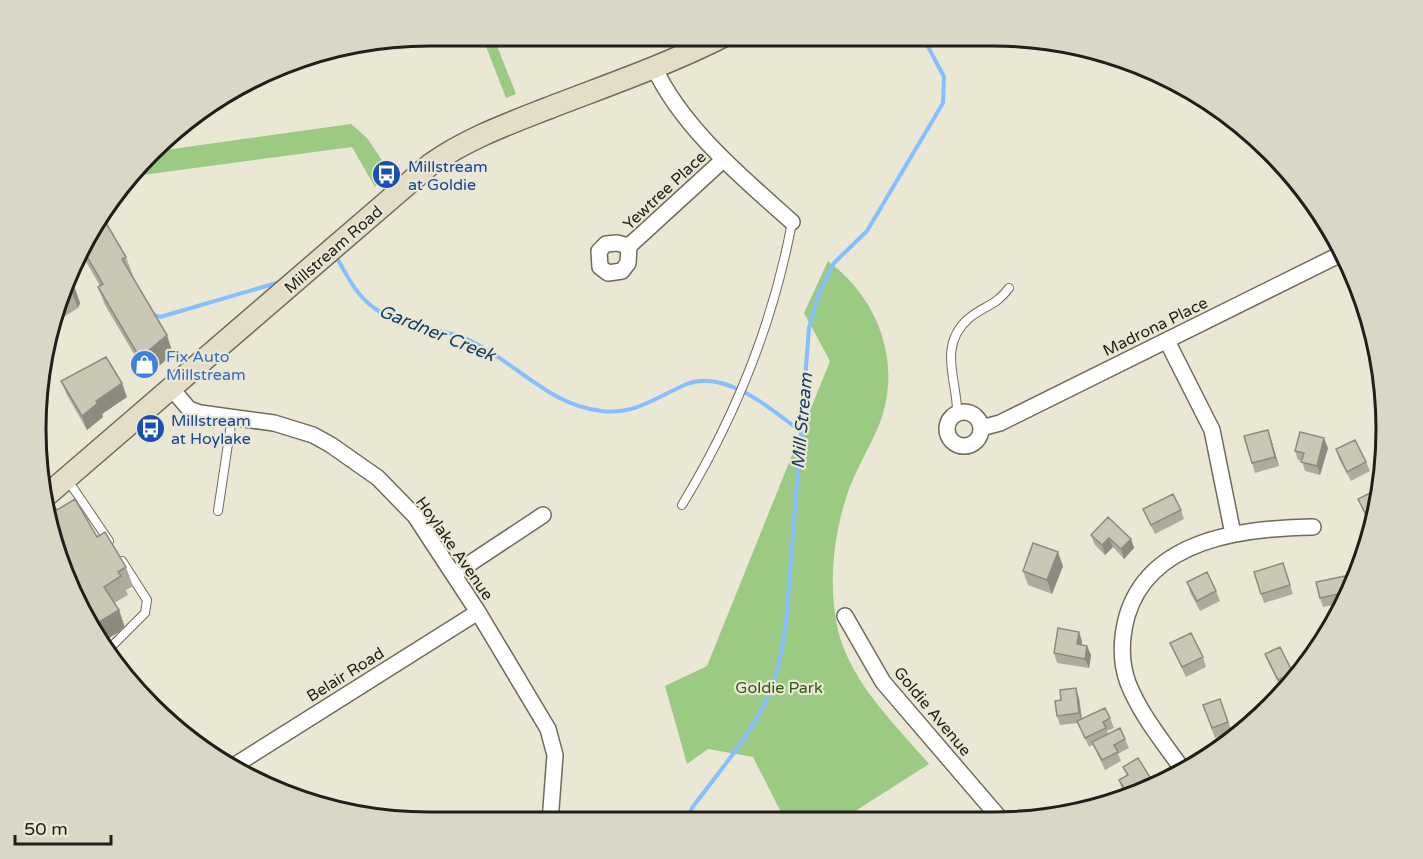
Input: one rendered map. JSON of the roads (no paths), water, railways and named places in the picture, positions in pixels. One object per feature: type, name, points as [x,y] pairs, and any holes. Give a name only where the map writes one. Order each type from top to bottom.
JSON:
[{"type":"main road","name":"Millstream Road","points":[[52,491],[431,164],[453,149],[489,130],[654,67],[701,46]]},
{"type":"street","points":[[654,67],[663,87],[723,160],[792,222]]},
{"type":"street","name":"Yewtree Place","points":[[629,246],[723,160]]},
{"type":"street","name":"Madrona Place","points":[[957,413],[947,426],[952,441],[959,446],[975,443],[981,428],[1000,423],[1335,257]]},
{"type":"street","points":[[1167,341],[1212,430],[1233,534]]},
{"type":"street","name":"Hoylake Avenue","points":[[172,389],[189,409],[292,428],[313,435],[341,451],[378,478],[415,516],[478,612],[548,729],[555,755],[551,812]]},
{"type":"street","points":[[957,413],[973,414],[981,428]]},
{"type":"street","points":[[454,574],[543,515]]},
{"type":"street","points":[[1179,764],[1147,719],[1128,682],[1122,652],[1124,630],[1130,607],[1138,591],[1159,567],[1189,548],[1233,534],[1265,528],[1312,527]]},
{"type":"street","name":"Belair Road","points":[[240,762],[478,612]]},
{"type":"street","name":"Goldie Avenue","points":[[845,616],[883,682],[994,812]]},
{"type":"lane","points":[[682,505],[710,460],[761,346],[784,263],[792,222]]},
{"type":"lane","points":[[957,413],[950,368],[958,334],[970,318],[996,303],[1010,288]]},
{"type":"lane","points":[[218,511],[232,417]]},
{"type":"lane","points":[[67,479],[92,520],[113,546]]},
{"type":"lane","points":[[113,645],[145,613],[147,607],[147,600],[119,555]]},
{"type":"waterway","name":"Mill Stream","points":[[690,812],[754,723],[776,676],[786,624],[809,328],[817,298],[834,263],[867,231],[943,103],[944,77],[928,46]]},
{"type":"waterway","name":"Gardner Creek","points":[[336,256],[358,292],[377,310],[398,320],[467,339],[500,358],[548,391],[582,407],[602,411],[626,410],[646,404],[687,384],[702,381],[717,382],[748,394],[800,431]]},
{"type":"waterway","name":"Gardner Creek","points":[[152,314],[160,317],[280,282]]},
{"type":"place","name":"Millstream at Goldie","points":[[387,175]]},
{"type":"place","name":"Fix Auto Millstream","points":[[145,365]]},
{"type":"place","name":"Millstream at Hoylake","points":[[150,429]]},
{"type":"park label","name":"Goldie Park","points":[[779,687]]}]
